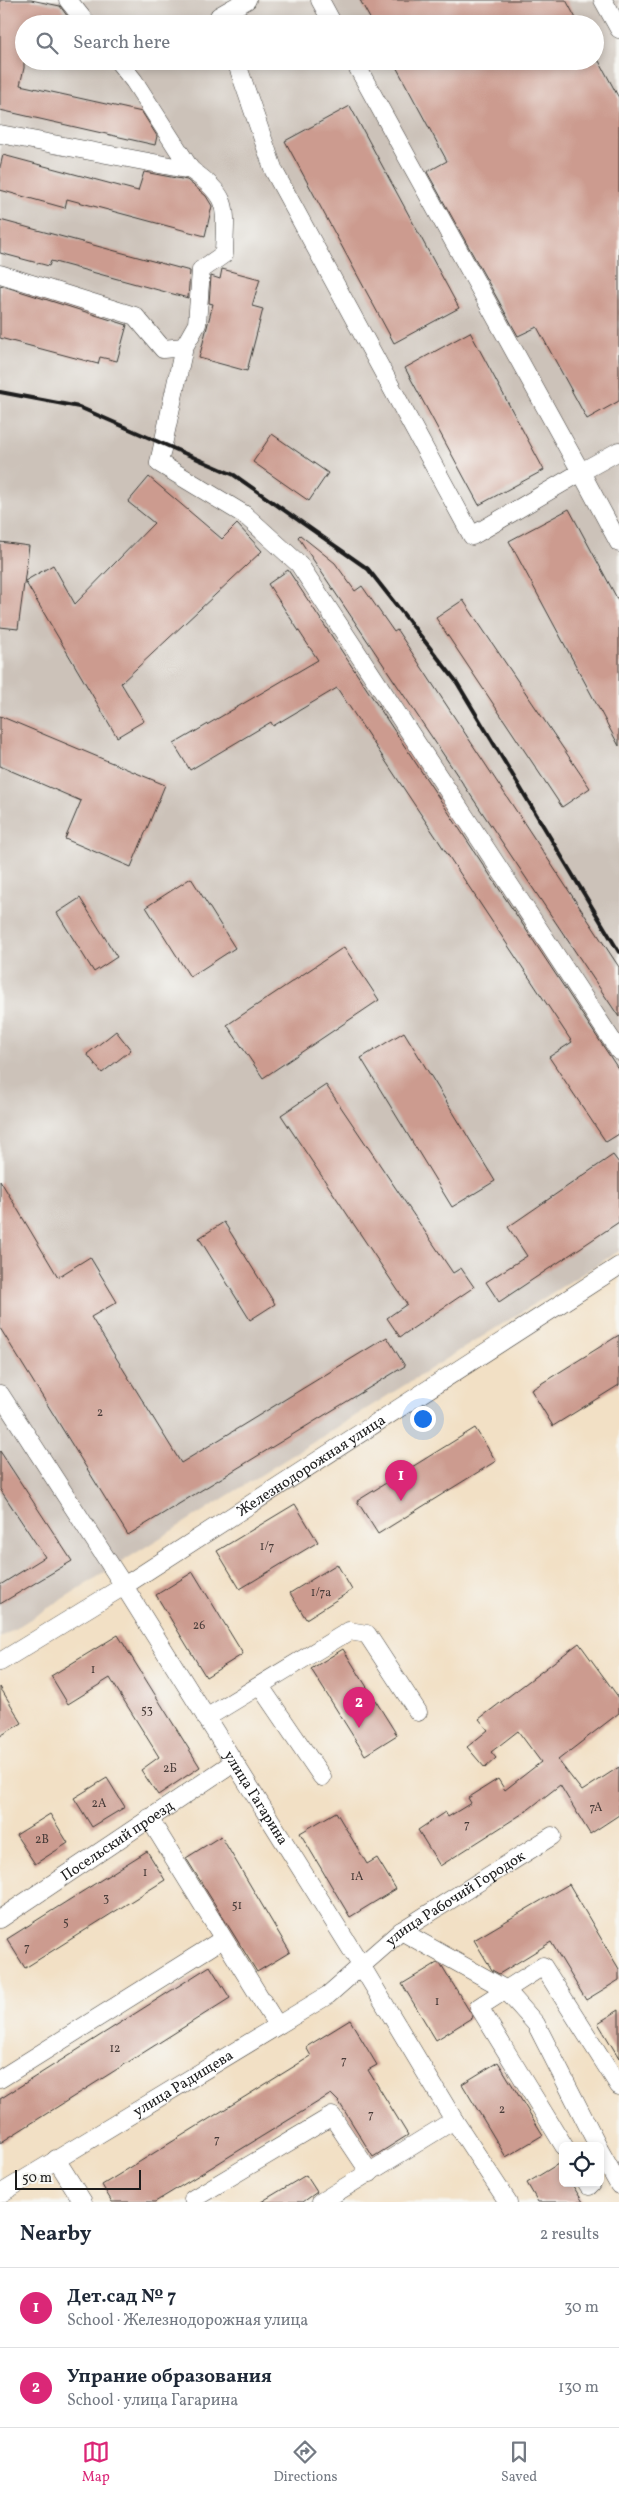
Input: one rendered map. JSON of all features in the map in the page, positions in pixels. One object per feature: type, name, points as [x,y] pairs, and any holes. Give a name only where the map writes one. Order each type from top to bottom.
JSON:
[{"type":"street","points":[[68,0],[80,15]]},
{"type":"street","points":[[222,15],[247,0]]},
{"type":"street","points":[[320,0],[328,15]]},
{"type":"street","points":[[603,0],[619,29]]},
{"type":"street","points":[[125,70],[191,170],[210,183],[224,204],[224,254],[201,270],[197,324],[184,347],[159,463],[245,515],[299,564],[619,1051]]},
{"type":"street","points":[[239,70],[274,171],[472,536],[619,451]]},
{"type":"street","points":[[359,70],[619,543]]},
{"type":"street","points":[[0,134],[191,170]]},
{"type":"street","points":[[0,274],[135,316],[163,350],[184,347]]},
{"type":"street","name":"Железнодорожная улица","points":[[0,1662],[124,1586],[619,1266]]},
{"type":"street","name":"улица Гагарина","points":[[0,1394],[124,1586],[361,1965],[454,2120],[508,2202]]},
{"type":"street","points":[[206,1718],[349,1631],[367,1634],[418,1712]]},
{"type":"street","points":[[260,1686],[322,1777]]},
{"type":"street","name":"Посельский проезд","points":[[0,1919],[234,1762]]},
{"type":"street","points":[[150,1818],[277,2025]]},
{"type":"street","name":"улица Рабочий Городок","points":[[361,1965],[401,1931],[552,1836]]},
{"type":"street","points":[[401,1931],[505,1989],[536,2024],[596,2142]]},
{"type":"street","points":[[0,2079],[223,1939]]},
{"type":"street","name":"улица Радищева","points":[[0,2194],[328,1995],[361,1965]]},
{"type":"street","points":[[562,2142],[479,2006],[543,1966],[619,2086]]},
{"type":"street","points":[[193,2199],[332,2116],[370,2172]]},
{"type":"street","points":[[322,2202],[454,2120]]},
{"type":"street","points":[[56,2159],[83,2202]]},
{"type":"street","points":[[604,2159],[612,2174]]},
{"type":"shaded area","points":[[0,0],[619,0],[619,1251],[0,1638]]},
{"type":"building","points":[[0,0],[31,0],[60,6],[66,15],[15,15],[15,70],[24,70],[20,85],[142,112],[157,136],[155,145],[0,110]]},
{"type":"building","points":[[360,0],[566,0],[574,15],[368,15]]},
{"type":"building","points":[[398,70],[604,70],[619,98],[619,401],[587,419],[537,327],[518,336],[427,172],[447,161]]},
{"type":"building","points":[[350,106],[459,308],[394,343],[285,141]]},
{"type":"building","points":[[3,155],[138,191],[144,172],[187,180],[206,196],[212,206],[205,236],[67,199],[65,208],[0,190],[0,167]]},
{"type":"building","points":[[0,220],[190,271],[188,298],[51,261],[49,266],[0,253]]},
{"type":"building","points":[[222,269],[260,279],[252,306],[263,309],[247,371],[199,358],[213,304],[209,303],[211,276],[220,279]]},
{"type":"building","points":[[0,285],[127,325],[117,361],[100,357],[98,364],[0,338]]},
{"type":"building","points":[[470,332],[544,470],[479,505],[405,368]]},
{"type":"building","points":[[272,434],[328,473],[309,501],[253,462]]},
{"type":"building","points":[[149,477],[222,539],[237,524],[262,551],[121,683],[144,721],[117,737],[25,581],[53,565],[75,604],[154,523],[128,502]]},
{"type":"building","points":[[569,509],[619,602],[619,746],[509,541]]},
{"type":"building","points":[[300,535],[335,563],[355,591],[362,586],[394,632],[397,630],[619,967],[619,1017],[298,537]]},
{"type":"building","points":[[0,542],[29,546],[18,629],[0,627]]},
{"type":"building","points":[[288,570],[619,1070],[619,1134],[606,1142],[549,1057],[572,1042],[337,688],[273,726],[271,722],[190,770],[174,744],[318,660],[268,584]]},
{"type":"building","points":[[463,600],[590,788],[562,807],[436,618]]},
{"type":"building","points":[[0,716],[165,785],[131,867],[65,839],[81,801],[0,766]]},
{"type":"building","points":[[191,878],[235,948],[190,977],[146,907]]},
{"type":"building","points":[[80,898],[117,957],[94,972],[57,913]]},
{"type":"building","points":[[344,947],[379,1000],[263,1078],[227,1025]]},
{"type":"building","points":[[116,1031],[131,1050],[102,1073],[87,1054]]},
{"type":"building","points":[[404,1032],[495,1181],[452,1207],[361,1058]]},
{"type":"building","points":[[326,1085],[453,1273],[461,1268],[474,1287],[400,1337],[387,1318],[407,1304],[281,1115]]},
{"type":"building","points":[[613,1155],[619,1163],[619,1222],[499,1302],[486,1282],[527,1256],[508,1227]]},
{"type":"building","points":[[0,1180],[58,1277],[90,1257],[117,1302],[91,1317],[181,1463],[387,1337],[405,1366],[128,1535],[0,1328]]},
{"type":"building","points":[[224,1222],[275,1304],[250,1320],[199,1238]]},
{"type":"building","points":[[619,1335],[619,1385],[553,1426],[531,1390]]},
{"type":"building","points":[[475,1428],[496,1461],[378,1534],[357,1501]]},
{"type":"building","points":[[0,1451],[72,1561],[0,1604],[0,1585],[45,1557],[0,1489]]},
{"type":"building","points":[[295,1504],[318,1542],[240,1589],[217,1551]]},
{"type":"building","points":[[337,1564],[352,1590],[306,1619],[290,1593]]},
{"type":"building","points":[[193,1572],[243,1654],[206,1677],[156,1595]]},
{"type":"building","points":[[118,1635],[200,1767],[158,1795],[141,1770],[159,1757],[110,1678],[68,1704],[51,1676]]},
{"type":"building","points":[[579,1643],[619,1698],[619,1713],[558,1760],[582,1791],[619,1767],[619,1815],[590,1834],[560,1785],[525,1812],[440,1866],[418,1830],[445,1812],[448,1817],[471,1803],[468,1798],[498,1779],[505,1790],[541,1762],[518,1731],[491,1752],[496,1758],[485,1768],[467,1747],[488,1730],[479,1719]]},
{"type":"building","points":[[343,1649],[397,1735],[365,1755],[311,1669]]},
{"type":"building","points":[[0,1687],[22,1723],[0,1736]]},
{"type":"building","points":[[107,1778],[125,1807],[92,1827],[74,1798]]},
{"type":"building","points":[[336,1812],[367,1864],[377,1858],[396,1889],[350,1917],[300,1833]]},
{"type":"building","points":[[50,1814],[68,1843],[35,1864],[16,1835]]},
{"type":"building","points":[[221,1836],[290,1952],[257,1972],[186,1858]]},
{"type":"building","points":[[147,1851],[165,1880],[25,1968],[7,1939]]},
{"type":"building","points":[[569,1884],[619,1969],[619,1980],[586,2000],[551,1942],[499,1974],[492,1970],[474,1940]]},
{"type":"building","points":[[437,1963],[442,1966],[473,2017],[436,2040],[402,1984]]},
{"type":"building","points":[[210,1966],[230,1998],[0,2143],[0,2099]]},
{"type":"building","points":[[619,2010],[619,2058],[598,2023]]},
{"type":"building","points":[[350,2020],[377,2065],[368,2070],[408,2135],[373,2157],[339,2102],[331,2094],[155,2202],[112,2202],[102,2185],[311,2056],[306,2047]]},
{"type":"building","points":[[498,2062],[543,2135],[506,2157],[462,2084]]},
{"type":"building","points":[[559,2163],[559,2187],[574,2187],[583,2202],[538,2202],[527,2183]]},
{"type":"building","points":[[306,2175],[317,2192],[303,2202],[261,2202]]},
{"type":"railway","points":[[0,392],[79,407],[234,475],[368,569],[456,681],[619,952]]},
{"type":"place","name":"Дет.сад № 7","points":[[401,1501]]},
{"type":"place","name":"Упрание образования","points":[[359,1728]]}]
